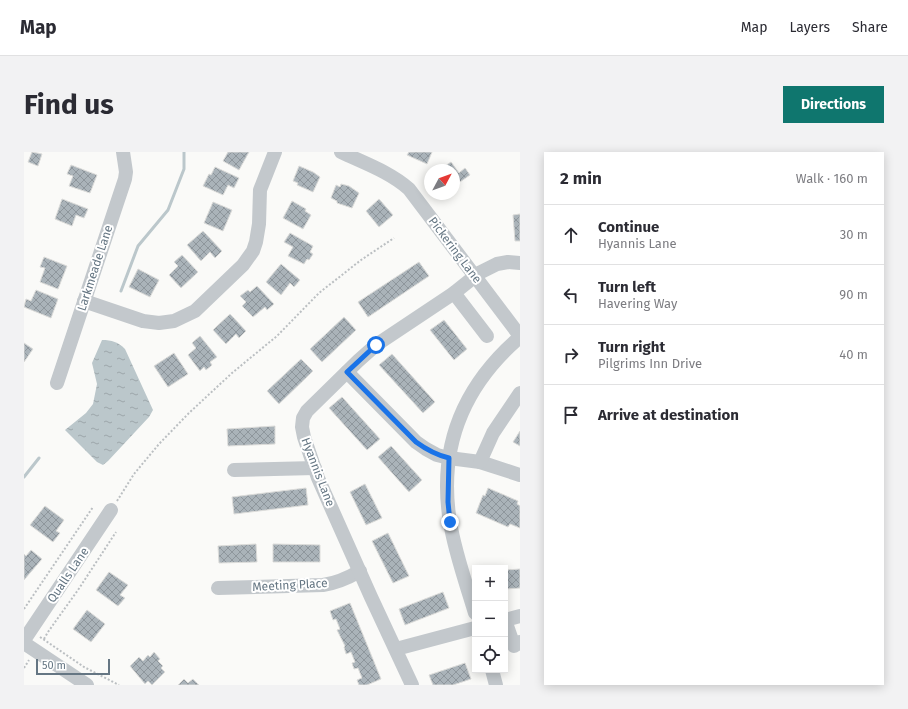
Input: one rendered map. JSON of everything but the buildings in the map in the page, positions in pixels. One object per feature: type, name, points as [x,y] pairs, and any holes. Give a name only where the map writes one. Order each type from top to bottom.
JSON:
[{"type":"street","name":"Larkmeade Lane","points":[[57,383],[125,179],[126,172],[123,152]]},
{"type":"street","points":[[84,301],[143,321],[159,323],[174,321],[195,311],[244,266],[253,250],[259,224],[260,190],[276,152]]},
{"type":"street","name":"Pickering Lane","points":[[340,152],[392,176],[409,189],[520,337]]},
{"type":"street","name":"Hyannis Lane","points":[[412,685],[315,468],[304,437],[302,427],[303,418],[307,411],[376,345],[454,293],[486,268],[508,262],[520,263]]},
{"type":"street","points":[[454,293],[487,336]]},
{"type":"street","points":[[472,603],[456,550],[450,522],[448,502],[449,458],[453,437],[466,404],[492,364],[520,337]]},
{"type":"street","points":[[347,372],[416,442],[426,449],[437,455],[480,462],[520,475]]},
{"type":"street","points":[[480,462],[493,433],[520,393]]},
{"type":"street","points":[[234,470],[315,468]]},
{"type":"street","name":"Qualls Lane","points":[[24,642],[111,510]]},
{"type":"street","name":"Meeting Place","points":[[218,588],[323,585],[336,583],[360,571]]},
{"type":"street","points":[[508,619],[520,616]]},
{"type":"street","points":[[396,649],[472,629]]},
{"type":"street","points":[[508,629],[514,646],[520,642]]},
{"type":"street","points":[[24,642],[87,685]]},
{"type":"street","points":[[493,673],[496,685]]},
{"type":"path","points":[[111,510],[134,474],[159,444],[189,413],[232,373],[277,336],[319,293],[361,260],[394,238]]},
{"type":"path","points":[[24,609],[93,508]]},
{"type":"path","points":[[44,639],[116,532]]},
{"type":"path","points":[[37,635],[84,667],[119,685]]},
{"type":"path","points":[[24,668],[30,658]]},
{"type":"water","points":[[102,340],[115,342],[125,349],[153,410],[149,417],[103,465],[97,462],[65,430],[86,413],[93,404],[97,384],[92,363]]},
{"type":"waterway","points":[[121,291],[138,246],[168,210],[184,169],[184,152]]},
{"type":"waterway","points":[[24,477],[39,458]]},
{"type":"route","points":[[376,345],[347,372],[416,442],[437,455],[449,458],[447,477],[450,522]]}]
